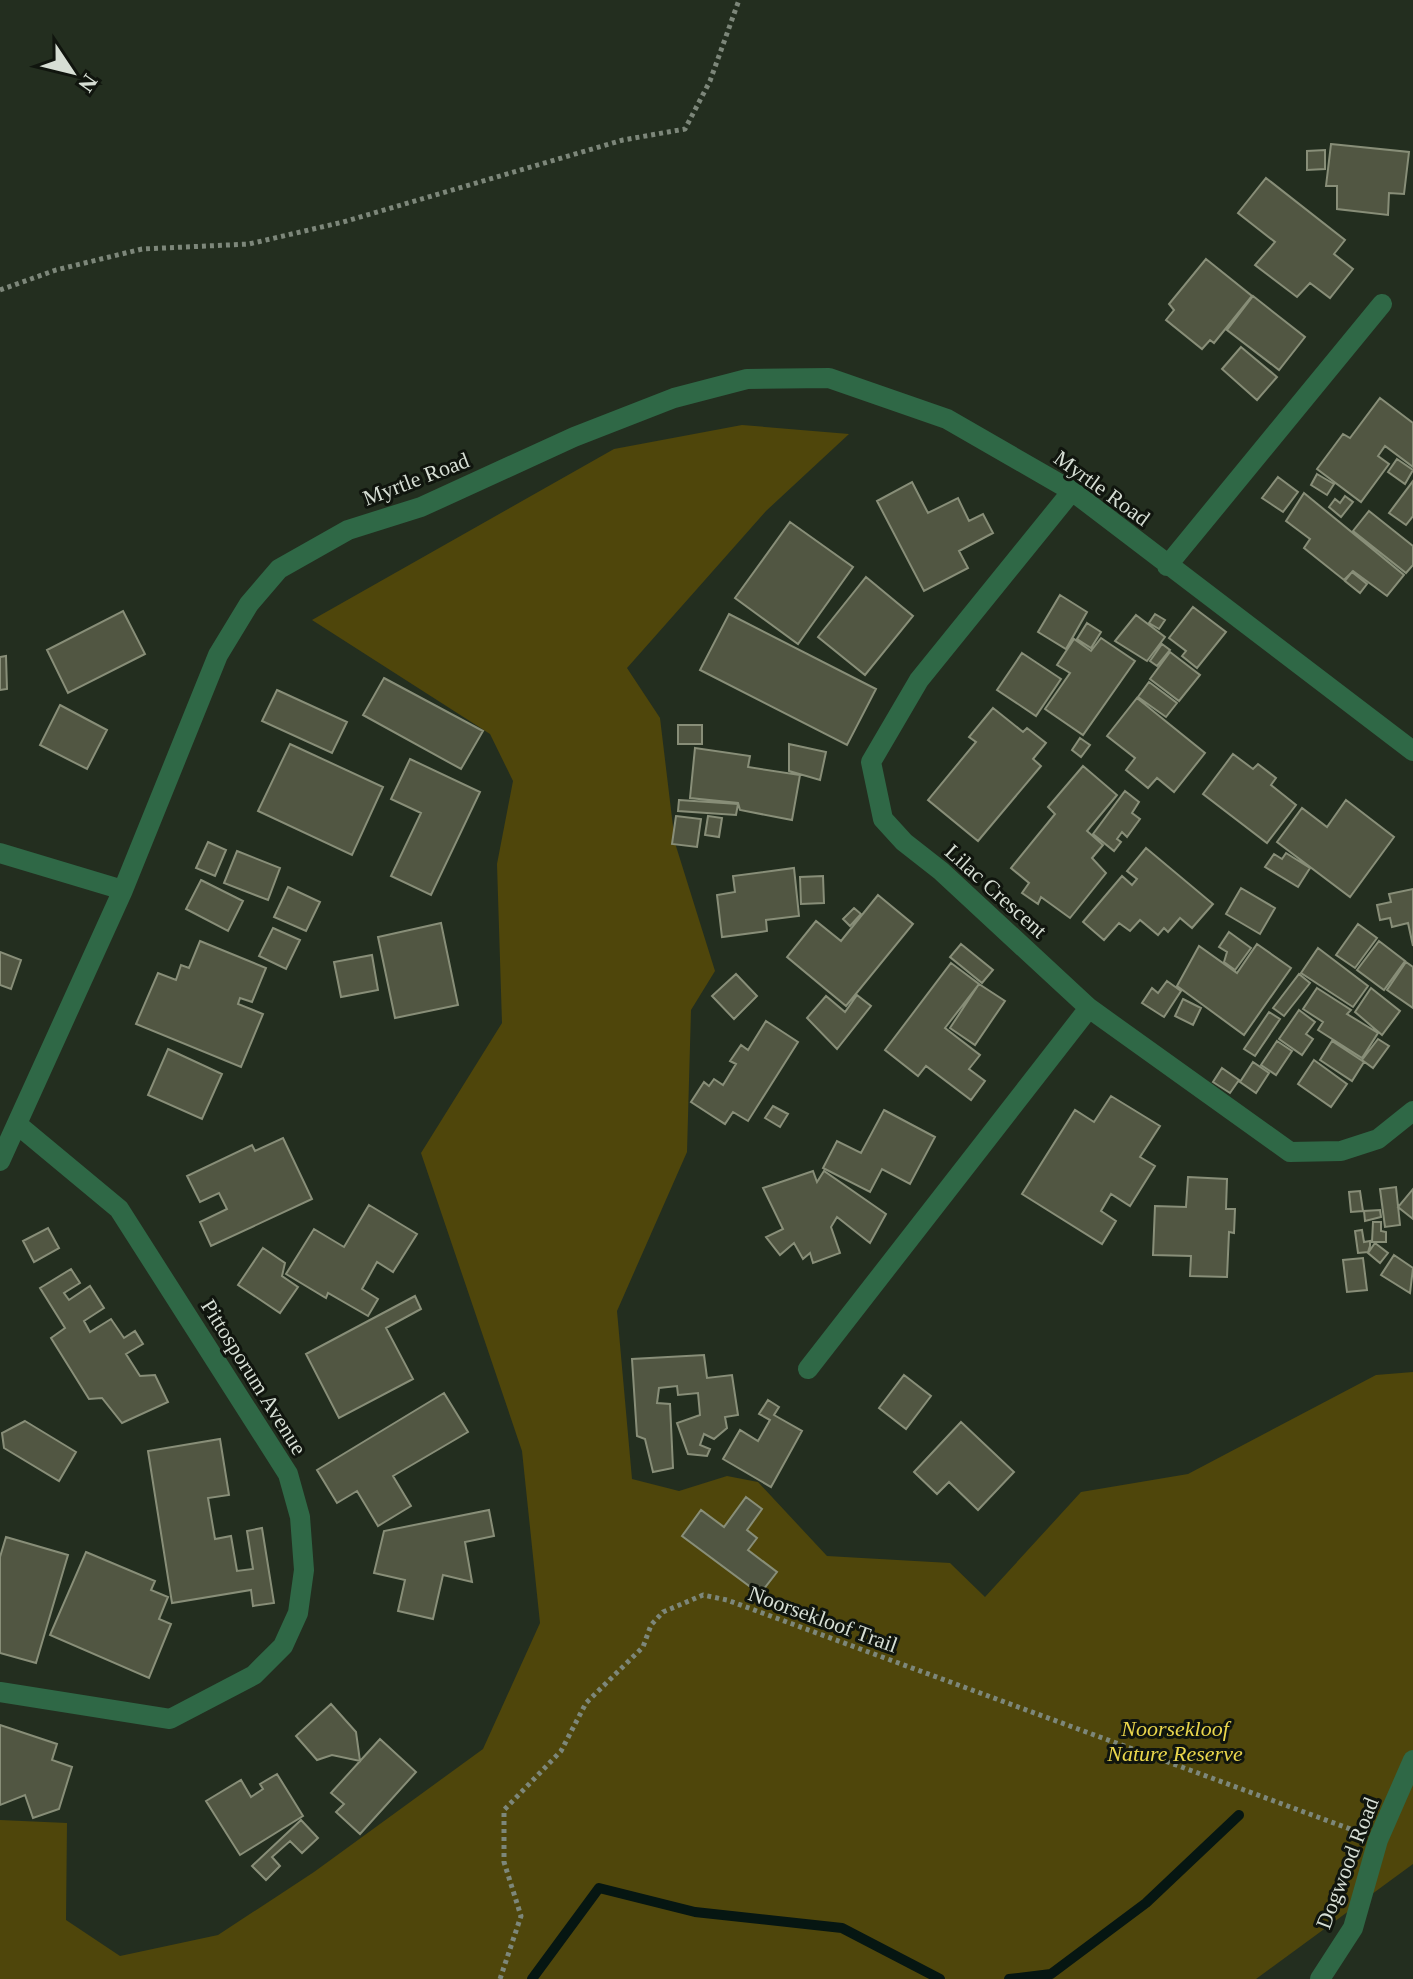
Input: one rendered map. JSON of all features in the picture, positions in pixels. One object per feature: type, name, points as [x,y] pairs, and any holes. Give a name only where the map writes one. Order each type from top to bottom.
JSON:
[{"type":"street","points":[[1167,566],[1382,304]]},
{"type":"street","name":"Myrtle Road","points":[[0,1161],[123,890],[218,655],[249,604],[279,569],[348,530],[421,507],[574,437],[674,398],[747,379],[829,378],[947,419],[1072,491],[1413,751]]},
{"type":"street","name":"Lilac Crescent","points":[[1072,491],[919,680],[871,762],[883,819],[1089,1008],[1290,1152],[1341,1151],[1378,1139],[1413,1111]]},
{"type":"street","points":[[0,853],[123,890]]},
{"type":"street","points":[[808,1369],[1089,1008]]},
{"type":"street","name":"Pittosporum Avenue","points":[[0,1692],[170,1719],[254,1675],[283,1646],[298,1613],[304,1570],[300,1517],[288,1474],[119,1209],[18,1125]]},
{"type":"street","name":"Dogwood Road","points":[[1320,1979],[1353,1928],[1378,1840],[1413,1760]]},
{"type":"path","points":[[0,290],[56,270],[142,249],[249,244],[329,225],[623,140],[685,129],[710,81],[739,0]]},
{"type":"path","name":"Noorsekloof Trail","points":[[500,1979],[521,1916],[504,1862],[504,1810],[561,1751],[586,1703],[643,1647],[651,1625],[663,1612],[703,1595],[727,1600],[1378,1840]]},
{"type":"green space","name":"Noorsekloof Nature Reserve","points":[[742,425],[849,434],[766,511],[627,668],[660,718],[675,843],[715,971],[691,1010],[687,1152],[617,1311],[632,1479],[679,1491],[727,1476],[758,1482],[827,1556],[950,1563],[985,1597],[1081,1492],[1188,1474],[1376,1375],[1413,1372],[1413,1864],[1256,1979],[0,1979],[0,1820],[67,1823],[66,1920],[120,1956],[218,1935],[314,1872],[483,1749],[540,1623],[522,1451],[421,1153],[502,1023],[497,864],[513,781],[490,734],[312,620],[614,449]]},
{"type":"building","points":[[1331,144],[1409,152],[1404,194],[1389,193],[1388,215],[1337,209],[1337,186],[1326,186]]},
{"type":"building","points":[[1325,150],[1325,169],[1307,170],[1307,151]]},
{"type":"building","points":[[1266,178],[1345,240],[1334,254],[1353,269],[1330,298],[1310,283],[1297,297],[1255,265],[1275,242],[1238,213]]},
{"type":"building","points":[[1206,259],[1252,296],[1214,343],[1210,340],[1202,349],[1166,320],[1174,310],[1169,304]]},
{"type":"building","points":[[1253,296],[1305,337],[1279,370],[1227,330]]},
{"type":"building","points":[[1241,347],[1277,377],[1257,400],[1222,369]]},
{"type":"building","points":[[1380,398],[1413,423],[1413,467],[1385,446],[1378,456],[1389,464],[1361,502],[1317,469],[1343,434],[1350,438]]},
{"type":"building","points":[[1397,459],[1413,470],[1405,484],[1388,472]]},
{"type":"building","points":[[1317,474],[1334,484],[1327,495],[1311,485]]},
{"type":"building","points":[[1278,477],[1298,492],[1283,512],[1262,498]]},
{"type":"building","points":[[1413,481],[1413,516],[1406,525],[1389,513]]},
{"type":"building","points":[[912,482],[928,513],[958,498],[969,521],[983,514],[993,533],[959,551],[968,568],[924,591],[877,501]]},
{"type":"building","points":[[1304,493],[1404,575],[1387,596],[1353,571],[1344,580],[1304,548],[1310,539],[1286,521]]},
{"type":"building","points":[[1345,496],[1353,502],[1341,517],[1329,507],[1335,499],[1340,503]]},
{"type":"building","points":[[1369,511],[1413,546],[1413,565],[1406,573],[1353,531]]},
{"type":"building","points":[[790,522],[853,567],[798,644],[735,598]]},
{"type":"building","points":[[1352,572],[1367,584],[1360,593],[1345,581]]},
{"type":"building","points":[[866,577],[913,616],[865,675],[818,637]]},
{"type":"building","points":[[1060,595],[1087,612],[1066,649],[1038,632]]},
{"type":"building","points":[[1193,607],[1226,632],[1197,668],[1182,656],[1186,651],[1169,638]]},
{"type":"building","points":[[123,611],[145,654],[68,693],[47,650]]},
{"type":"building","points":[[729,614],[876,689],[847,745],[700,670]]},
{"type":"building","points":[[1155,614],[1165,620],[1159,629],[1149,623]]},
{"type":"building","points":[[1136,615],[1165,637],[1147,661],[1115,641]]},
{"type":"building","points":[[1087,623],[1101,632],[1091,648],[1077,639]]},
{"type":"building","points":[[1101,638],[1135,661],[1083,735],[1045,709],[1070,673],[1057,665],[1074,639],[1091,651]]},
{"type":"building","points":[[1162,644],[1170,650],[1157,666],[1150,661]]},
{"type":"building","points":[[1170,652],[1200,675],[1179,701],[1150,679]]},
{"type":"building","points":[[1022,653],[1061,679],[1036,716],[997,690]]},
{"type":"building","points":[[6,656],[7,689],[0,690],[0,657]]},
{"type":"building","points":[[384,678],[483,731],[461,769],[363,715]]},
{"type":"building","points":[[1149,682],[1177,703],[1166,717],[1138,697]]},
{"type":"building","points":[[277,690],[347,722],[332,753],[262,721]]},
{"type":"building","points":[[1137,698],[1205,753],[1174,792],[1157,778],[1148,788],[1126,770],[1135,758],[1107,736]]},
{"type":"building","points":[[60,705],[107,730],[87,769],[40,745]]},
{"type":"building","points":[[993,708],[1023,732],[1027,728],[1046,743],[1033,759],[1041,766],[978,841],[928,800],[976,742],[969,737]]},
{"type":"building","points":[[678,725],[702,725],[702,744],[678,744]]},
{"type":"building","points":[[1080,738],[1090,745],[1081,757],[1072,750]]},
{"type":"building","points":[[290,744],[383,787],[352,855],[258,811]]},
{"type":"building","points":[[789,744],[826,752],[820,780],[789,771]]},
{"type":"building","points":[[695,748],[750,756],[748,767],[800,775],[792,820],[740,810],[738,803],[690,798]]},
{"type":"building","points":[[1233,754],[1253,769],[1258,764],[1276,778],[1271,785],[1296,805],[1267,843],[1203,794]]},
{"type":"building","points":[[410,759],[480,792],[431,895],[391,876],[421,813],[391,799]]},
{"type":"building","points":[[1083,766],[1117,795],[1087,831],[1103,845],[1092,858],[1106,873],[1070,918],[1041,897],[1038,904],[1022,893],[1029,883],[1011,868],[1055,814],[1048,807]]},
{"type":"building","points":[[1125,791],[1139,802],[1132,813],[1140,819],[1127,837],[1122,832],[1117,839],[1121,842],[1114,851],[1093,834]]},
{"type":"building","points":[[679,800],[738,804],[736,815],[678,811]]},
{"type":"building","points":[[1346,800],[1394,837],[1350,897],[1277,842],[1302,808],[1327,827]]},
{"type":"building","points":[[676,816],[701,819],[697,847],[672,844]]},
{"type":"building","points":[[708,816],[722,818],[719,837],[705,835]]},
{"type":"building","points":[[208,842],[226,850],[215,876],[196,868]]},
{"type":"building","points":[[1146,848],[1213,904],[1192,928],[1180,918],[1168,932],[1164,928],[1158,935],[1140,920],[1130,931],[1119,923],[1104,940],[1083,922],[1122,876],[1132,885],[1137,879],[1127,871]]},
{"type":"building","points":[[237,851],[280,868],[268,900],[224,883]]},
{"type":"building","points":[[1286,853],[1310,868],[1298,887],[1265,867],[1274,854],[1282,859]]},
{"type":"building","points":[[794,868],[799,916],[766,920],[767,931],[722,937],[717,895],[735,892],[733,876]]},
{"type":"building","points":[[823,876],[824,903],[801,904],[800,877]]},
{"type":"building","points":[[201,880],[243,901],[228,931],[186,909]]},
{"type":"building","points":[[288,887],[320,902],[306,931],[274,917]]},
{"type":"building","points":[[1241,888],[1275,908],[1260,934],[1226,914]]},
{"type":"building","points":[[1413,889],[1413,946],[1408,923],[1392,927],[1390,918],[1380,920],[1377,905],[1391,902],[1389,894]]},
{"type":"building","points":[[878,895],[913,924],[846,1006],[787,957],[816,921],[841,941]]},
{"type":"building","points":[[854,908],[861,914],[850,926],[843,919]]},
{"type":"building","points":[[441,923],[458,1005],[395,1018],[378,937]]},
{"type":"building","points":[[1358,924],[1377,938],[1355,968],[1336,955]]},
{"type":"building","points":[[273,928],[300,940],[286,969],[259,956]]},
{"type":"building","points":[[1229,932],[1251,948],[1235,970],[1224,962],[1227,952],[1219,947]]},
{"type":"building","points":[[200,941],[266,968],[252,1002],[240,998],[238,1004],[263,1014],[241,1067],[136,1024],[158,973],[176,980],[181,965],[189,968]]},
{"type":"building","points":[[1379,941],[1405,961],[1384,990],[1357,970]]},
{"type":"building","points":[[961,944],[993,970],[982,983],[950,957]]},
{"type":"building","points":[[1257,944],[1291,968],[1244,1035],[1177,986],[1199,946],[1237,973]]},
{"type":"building","points":[[1318,948],[1368,986],[1353,1007],[1301,973]]},
{"type":"building","points":[[0,952],[21,960],[11,989],[0,985]]},
{"type":"building","points":[[372,955],[378,990],[341,997],[334,962]]},
{"type":"building","points":[[1406,962],[1413,967],[1413,1008],[1387,990]]},
{"type":"building","points":[[951,963],[979,984],[945,1028],[980,1055],[969,1069],[985,1081],[971,1100],[926,1066],[918,1076],[885,1050]]},
{"type":"building","points":[[736,974],[757,996],[734,1019],[712,996]]},
{"type":"building","points":[[1299,974],[1310,983],[1284,1016],[1273,1008]]},
{"type":"building","points":[[1167,981],[1181,991],[1164,1017],[1142,1003],[1152,988],[1158,993]]},
{"type":"building","points":[[979,984],[1005,1001],[975,1045],[950,1028]]},
{"type":"building","points":[[1317,988],[1351,1010],[1347,1014],[1378,1033],[1362,1058],[1318,1030],[1323,1022],[1303,1009]]},
{"type":"building","points":[[1371,988],[1400,1011],[1382,1035],[1355,1012]]},
{"type":"building","points":[[857,995],[871,1006],[837,1049],[807,1018],[826,996],[845,1012]]},
{"type":"building","points":[[1183,999],[1201,1008],[1193,1025],[1175,1016]]},
{"type":"building","points":[[1299,1010],[1315,1022],[1306,1034],[1313,1039],[1302,1055],[1279,1039]]},
{"type":"building","points":[[1269,1012],[1280,1019],[1255,1056],[1244,1049]]},
{"type":"building","points":[[766,1021],[798,1042],[748,1121],[733,1112],[725,1124],[691,1102],[704,1082],[709,1086],[714,1079],[723,1085],[736,1064],[730,1061],[741,1045],[748,1050]]},
{"type":"building","points":[[1378,1039],[1389,1046],[1373,1068],[1362,1060]]},
{"type":"building","points":[[1277,1041],[1292,1051],[1276,1075],[1261,1065]]},
{"type":"building","points":[[1332,1041],[1364,1062],[1352,1081],[1320,1060]]},
{"type":"building","points":[[168,1049],[222,1074],[202,1119],[148,1095]]},
{"type":"building","points":[[1314,1060],[1347,1084],[1331,1107],[1298,1084]]},
{"type":"building","points":[[1253,1062],[1269,1073],[1256,1093],[1240,1082]]},
{"type":"building","points":[[1222,1068],[1239,1080],[1230,1093],[1213,1082]]},
{"type":"building","points":[[1111,1096],[1160,1126],[1140,1157],[1155,1166],[1130,1206],[1111,1194],[1101,1211],[1116,1221],[1102,1244],[1022,1194],[1075,1110],[1094,1122]]},
{"type":"building","points":[[773,1106],[788,1114],[780,1127],[765,1118]]},
{"type":"building","points":[[884,1110],[935,1137],[910,1184],[882,1169],[870,1192],[823,1168],[837,1141],[861,1153]]},
{"type":"building","points":[[283,1138],[312,1199],[211,1246],[200,1222],[227,1209],[219,1193],[200,1202],[187,1176],[252,1145],[255,1151]]},
{"type":"building","points":[[813,1171],[817,1182],[824,1171],[886,1214],[870,1243],[837,1217],[831,1227],[840,1253],[813,1263],[810,1253],[803,1259],[794,1243],[780,1255],[766,1237],[783,1229],[763,1188]]},
{"type":"building","points":[[1188,1177],[1227,1179],[1226,1209],[1235,1209],[1234,1233],[1229,1232],[1227,1277],[1190,1276],[1191,1256],[1153,1255],[1155,1206],[1186,1207]]},
{"type":"building","points":[[1396,1187],[1400,1225],[1385,1227],[1380,1189]]},
{"type":"building","points":[[1413,1189],[1413,1219],[1398,1207]]},
{"type":"building","points":[[1360,1191],[1363,1211],[1351,1212],[1349,1192]]},
{"type":"building","points":[[369,1205],[417,1234],[393,1272],[377,1262],[362,1289],[378,1299],[368,1316],[328,1293],[326,1298],[286,1274],[314,1229],[344,1247]]},
{"type":"building","points":[[1380,1210],[1381,1217],[1365,1221],[1364,1211]]},
{"type":"building","points":[[1373,1222],[1381,1222],[1381,1231],[1386,1232],[1386,1242],[1372,1242]]},
{"type":"building","points":[[48,1228],[59,1248],[34,1262],[23,1241]]},
{"type":"building","points":[[1362,1230],[1364,1242],[1370,1241],[1370,1246],[1368,1252],[1358,1253],[1355,1231]]},
{"type":"building","points":[[1375,1243],[1388,1253],[1380,1263],[1368,1253]]},
{"type":"building","points":[[263,1248],[285,1263],[282,1276],[298,1287],[280,1313],[238,1285]]},
{"type":"building","points":[[1394,1255],[1413,1268],[1410,1293],[1381,1275]]},
{"type":"building","points":[[1363,1258],[1367,1290],[1347,1292],[1343,1260]]},
{"type":"building","points":[[71,1269],[80,1283],[64,1293],[69,1300],[90,1286],[104,1308],[84,1321],[90,1332],[111,1319],[124,1338],[135,1331],[143,1344],[126,1354],[140,1376],[155,1375],[168,1402],[122,1423],[102,1398],[89,1399],[51,1338],[65,1328],[40,1288]]},
{"type":"building","points":[[415,1296],[421,1309],[386,1328],[413,1379],[339,1418],[306,1354]]},
{"type":"building","points":[[704,1355],[707,1378],[732,1375],[738,1415],[725,1417],[727,1428],[714,1439],[704,1434],[700,1445],[710,1449],[707,1456],[688,1454],[677,1423],[700,1415],[698,1393],[678,1395],[677,1386],[659,1388],[657,1403],[670,1404],[673,1468],[653,1472],[645,1439],[637,1436],[632,1359]]},
{"type":"building","points":[[904,1375],[931,1396],[906,1429],[879,1408]]},
{"type":"building","points":[[444,1393],[468,1432],[393,1476],[411,1506],[378,1526],[357,1491],[337,1503],[317,1470]]},
{"type":"building","points":[[768,1400],[779,1407],[774,1415],[802,1431],[771,1487],[723,1459],[740,1430],[758,1441],[770,1420],[759,1414]]},
{"type":"building","points":[[25,1421],[76,1452],[59,1481],[4,1448],[2,1433]]},
{"type":"building","points":[[961,1422],[1014,1472],[978,1510],[949,1482],[937,1494],[914,1472]]},
{"type":"building","points":[[220,1439],[229,1495],[208,1498],[215,1539],[231,1536],[237,1571],[253,1569],[247,1531],[262,1528],[274,1603],[253,1606],[251,1590],[172,1603],[148,1451]]},
{"type":"building","points":[[746,1497],[762,1509],[747,1530],[757,1538],[748,1550],[777,1572],[760,1594],[682,1536],[701,1510],[724,1527]]},
{"type":"building","points":[[489,1510],[494,1536],[465,1542],[472,1582],[443,1575],[433,1619],[398,1611],[405,1580],[374,1573],[384,1531]]},
{"type":"building","points":[[6,1537],[68,1555],[36,1663],[0,1653],[0,1557]]},
{"type":"building","points":[[86,1552],[155,1581],[151,1590],[168,1597],[159,1619],[171,1624],[149,1678],[50,1635]]},
{"type":"building","points":[[331,1704],[356,1732],[360,1761],[332,1755],[317,1760],[296,1736]]},
{"type":"building","points":[[0,1725],[57,1744],[52,1760],[72,1767],[59,1809],[33,1818],[25,1795],[0,1805]]},
{"type":"building","points":[[380,1739],[416,1772],[360,1834],[336,1812],[344,1804],[331,1793]]},
{"type":"building","points":[[277,1774],[303,1816],[240,1855],[206,1801],[241,1780],[251,1797],[263,1789],[260,1784]]},
{"type":"building","points":[[301,1820],[318,1838],[302,1853],[290,1841],[272,1857],[280,1866],[266,1880],[252,1866]]},
{"type":"waterway","points":[[1009,1979],[1051,1974],[1146,1903],[1239,1815]]},
{"type":"waterway","points":[[532,1979],[599,1888],[695,1912],[842,1928],[940,1979]]}]
